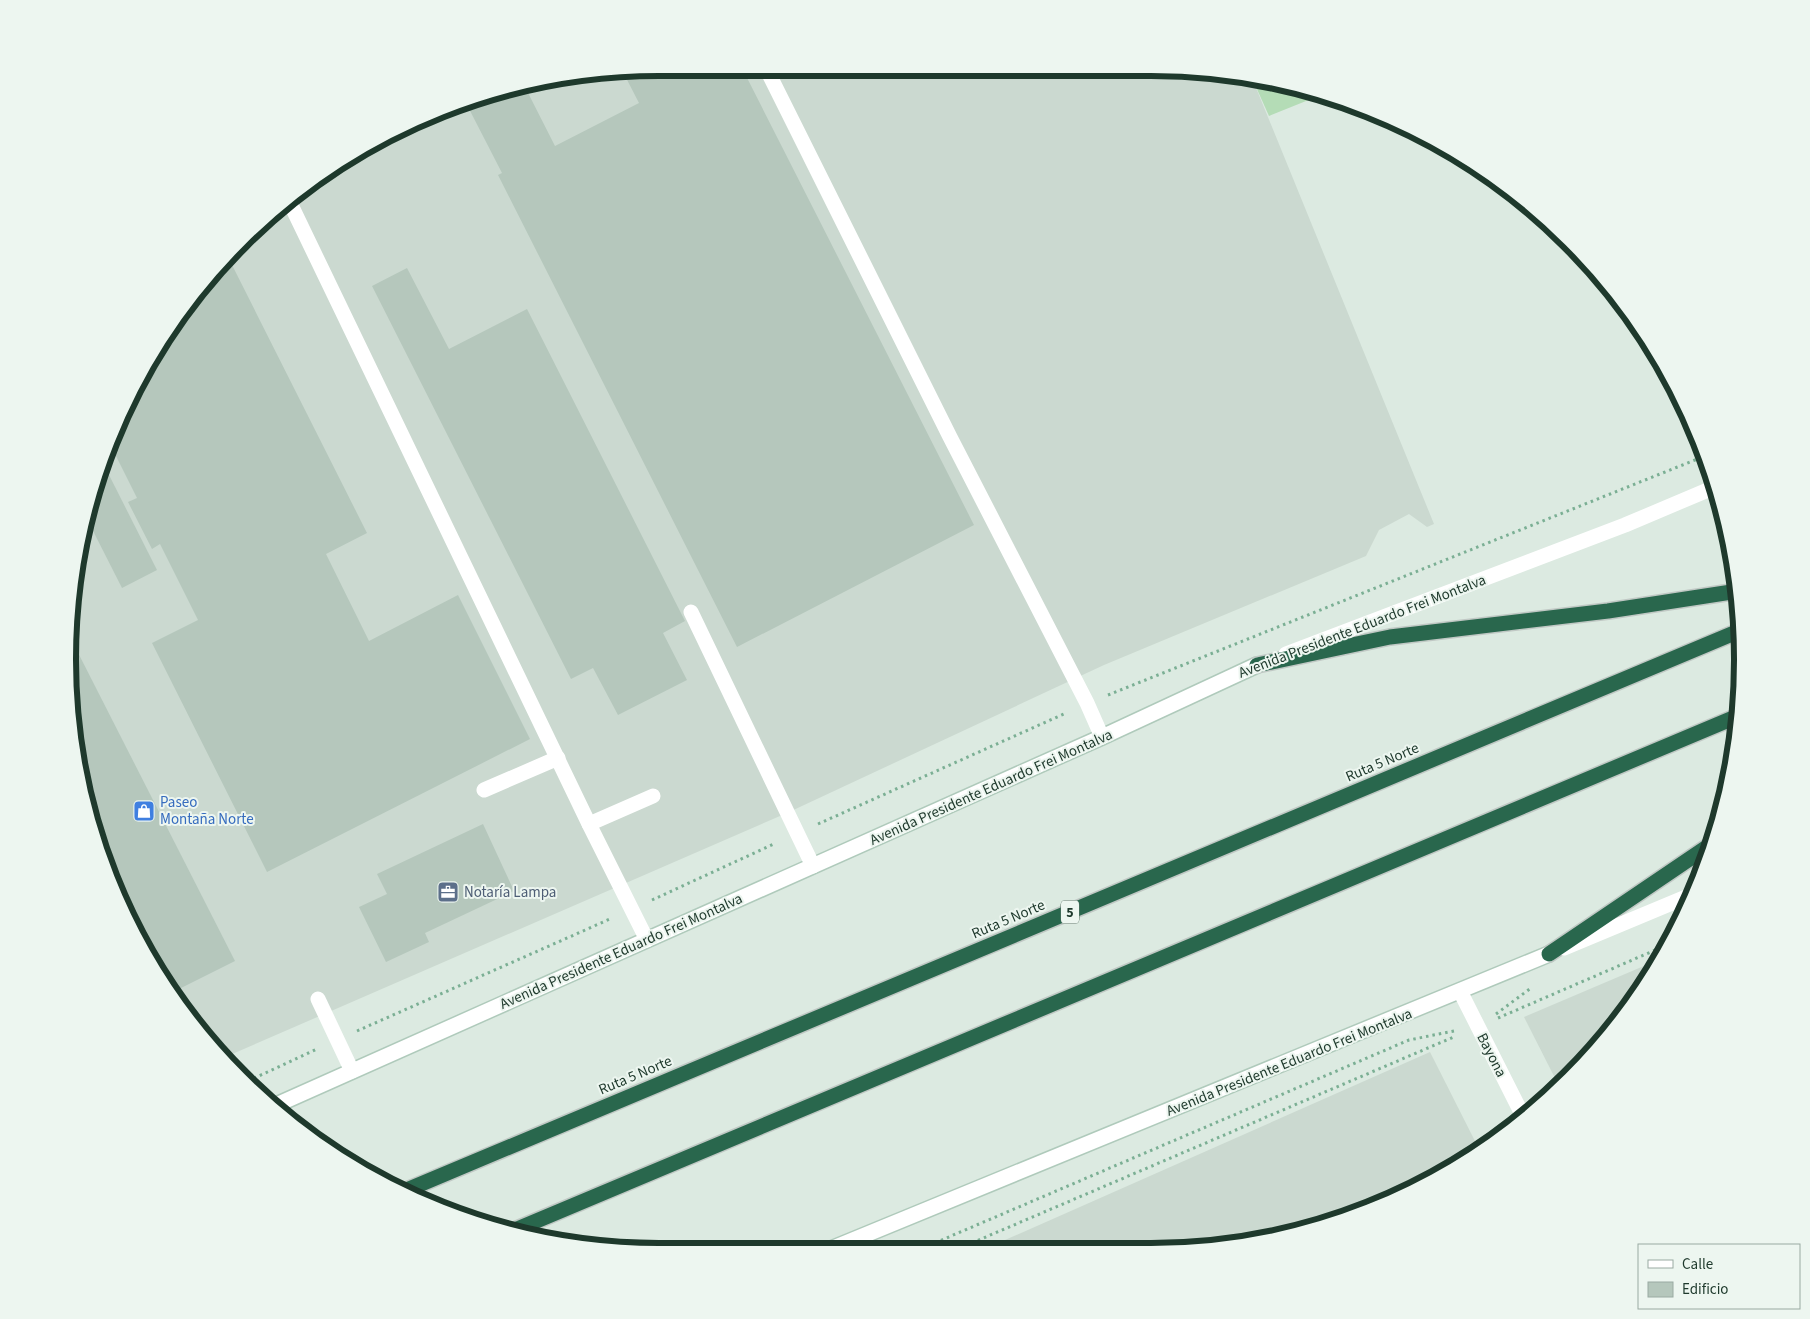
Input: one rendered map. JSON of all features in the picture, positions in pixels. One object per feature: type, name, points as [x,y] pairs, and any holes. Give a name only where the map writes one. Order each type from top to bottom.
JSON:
[{"type":"highway","points":[[1257,665],[1390,637],[1608,611],[1730,592]]},
{"type":"highway","name":"Ruta 5 Norte","points":[[412,1188],[1733,634]]},
{"type":"highway","points":[[523,1226],[1731,719]]},
{"type":"highway","points":[[1549,954],[1702,851]]},
{"type":"main road","points":[[770,76],[950,437],[1087,703],[1102,737]]},
{"type":"main road","points":[[292,207],[589,824],[647,940]]},
{"type":"main road","name":"Avenida Presidente Eduardo Frei Montalva","points":[[281,1103],[1102,737],[1257,665],[1625,525],[1708,490]]},
{"type":"main road","points":[[691,612],[813,866]]},
{"type":"main road","points":[[484,790],[558,758]]},
{"type":"main road","points":[[589,824],[653,796]]},
{"type":"main road","name":"Avenida Presidente Eduardo Frei Montalva","points":[[846,1243],[1682,899]]},
{"type":"main road","name":"Bayona","points":[[1460,991],[1520,1110]]},
{"type":"main road","points":[[318,999],[352,1071]]},
{"type":"path","points":[[254,1078],[632,910],[1087,703],[1698,459]]},
{"type":"path","points":[[972,1243],[1657,949]]},
{"type":"path","points":[[935,1243],[1409,1040],[1477,1027],[1535,986]]},
{"type":"shaded area","points":[[660,76],[1150,76],[1189,77],[1255,86],[1434,524],[1427,527],[1409,514],[1379,530],[1366,556],[1104,665],[787,813],[231,1055],[197,1015],[175,984],[154,951],[121,883],[107,847],[87,773],[77,698],[77,621],[87,546],[96,509],[107,472],[136,402],[154,368],[175,335],[197,304],[247,247],[304,197],[335,175],[368,154],[436,121],[472,107],[546,87],[621,77]]},
{"type":"shaded area","points":[[1647,965],[1613,1015],[1589,1044],[1555,1079],[1524,1017]]},
{"type":"shaded area","points":[[1430,1052],[1476,1143],[1442,1165],[1374,1198],[1338,1212],[1264,1232],[1189,1242],[998,1243]]},
{"type":"green space","points":[[1255,86],[1311,99],[1269,116]]},
{"type":"building","points":[[746,76],[974,525],[737,647],[498,175],[502,173],[469,108],[527,92],[555,146],[639,103],[626,77]]},
{"type":"building","points":[[231,264],[367,533],[326,554],[369,641],[458,595],[530,739],[267,872],[152,643],[198,620],[160,544],[152,549],[128,502],[137,498],[114,453],[121,436],[154,368],[175,335],[197,304]]},
{"type":"building","points":[[407,268],[449,349],[527,309],[685,621],[663,633],[687,680],[618,715],[593,668],[571,679],[372,286]]},
{"type":"building","points":[[107,471],[157,570],[122,588],[91,528]]},
{"type":"building","points":[[76,649],[235,961],[179,989],[154,951],[136,917],[107,847],[87,773],[77,698]]},
{"type":"building","name":"Notaría Lampa","points":[[483,824],[514,891],[425,933],[429,942],[386,962],[359,907],[387,894],[377,874]]},
{"type":"place","name":"Paseo Montaña Norte","points":[[144,811]]},
{"type":"place","name":"Notaría Lampa","points":[[448,892]]}]
